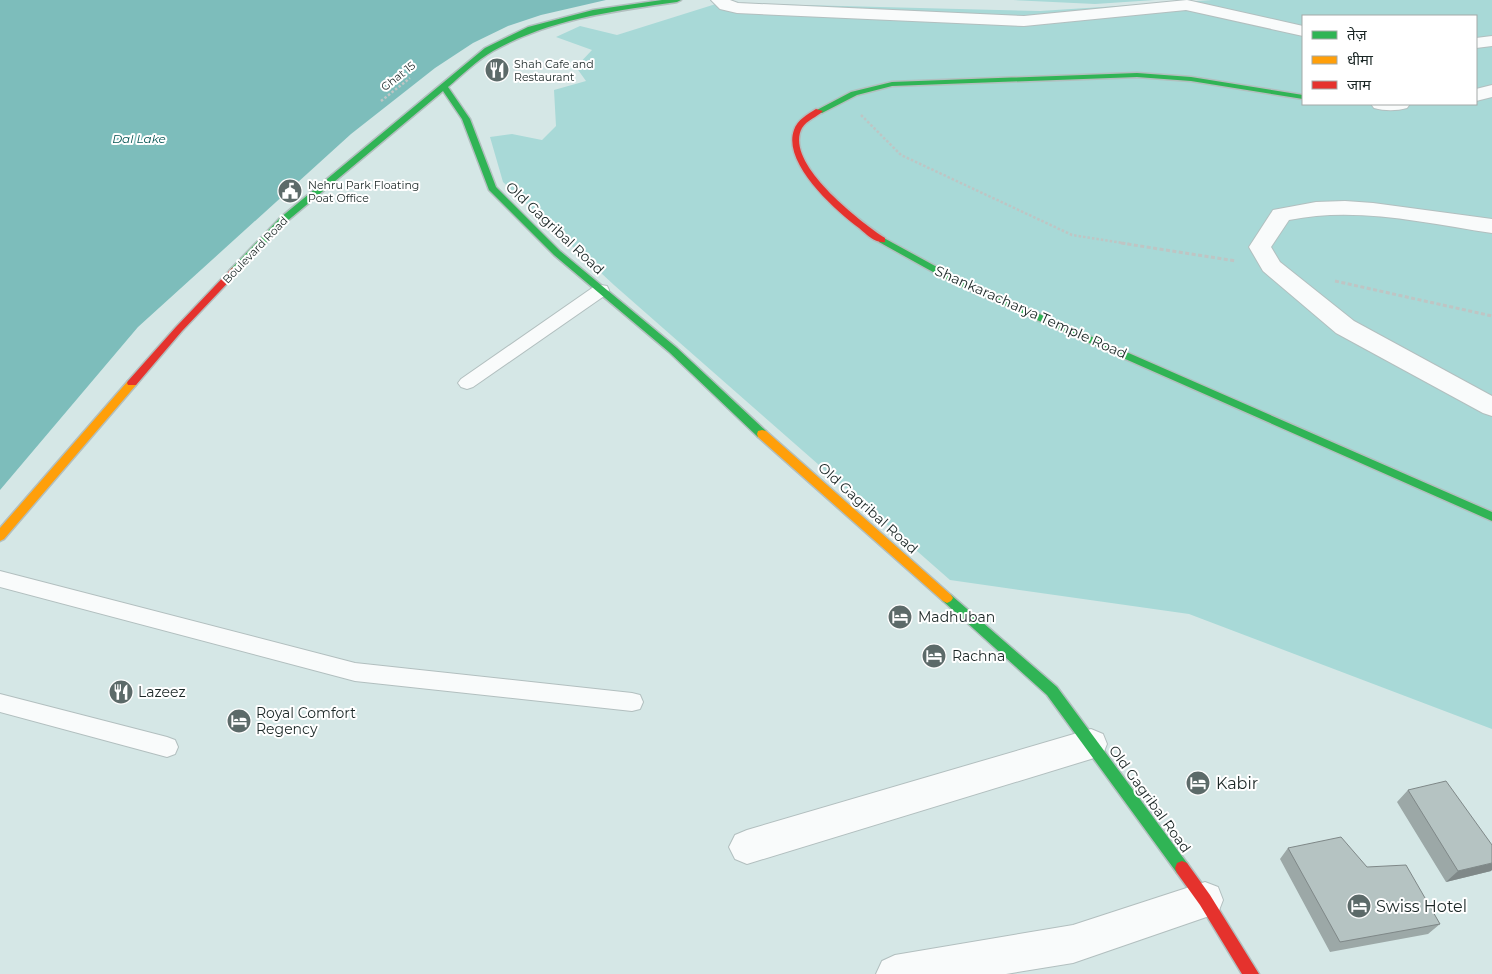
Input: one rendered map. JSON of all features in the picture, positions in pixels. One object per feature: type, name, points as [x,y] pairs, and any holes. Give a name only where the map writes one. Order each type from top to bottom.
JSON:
[{"type":"street","name":"Boulevard Road","points":[[0,536],[179,329],[283,220],[488,50],[531,29],[593,12],[676,0]]},
{"type":"street","points":[[720,0],[726,5],[737,8],[1024,21],[1186,5],[1302,31]]},
{"type":"street","points":[[1477,42],[1492,41]]},
{"type":"street","name":"Shankaracharya Temple Road","points":[[1302,97],[1191,79],[1137,75],[892,84],[865,88],[843,97],[806,119],[797,129],[795,141],[802,163],[832,201],[870,233],[954,280],[1492,517]]},
{"type":"street","name":"Old Gagribal Road","points":[[444,87],[466,119],[492,188],[556,253],[673,350],[763,435],[1052,691],[1205,900],[1251,974]]},
{"type":"street","points":[[1477,95],[1492,91]]},
{"type":"street","points":[[1492,226],[1373,209],[1316,208],[1281,216],[1260,247],[1271,266],[1345,327],[1492,407]]},
{"type":"street","points":[[747,847],[1091,744]]},
{"type":"street","points":[[895,974],[1073,944],[1205,900]]},
{"type":"lane","points":[[467,383],[601,290]]},
{"type":"lane","points":[[0,579],[354,672],[632,702]]},
{"type":"lane","points":[[0,703],[167,747]]},
{"type":"path","name":"Ghat 15","points":[[381,101],[410,78]]},
{"type":"path","points":[[843,97],[901,155],[1072,235],[1271,266]]},
{"type":"path","points":[[1329,280],[1492,316]]},
{"type":"shaded area","points":[[1013,0],[1155,0],[1095,4]]},
{"type":"shaded area","points":[[1212,0],[1492,0],[1492,729],[1189,614],[950,580],[614,285],[503,182],[490,137],[512,134],[542,140],[556,126],[554,90],[586,81],[576,67],[592,50],[556,37],[580,26],[617,35],[719,3],[1040,11]]},
{"type":"water","name":"Dal Lake","points":[[0,0],[606,0],[541,15],[508,26],[473,43],[435,68],[351,134],[138,327],[0,490]]},
{"type":"building","points":[[1446,781],[1492,845],[1492,863],[1458,871],[1408,790]]},
{"type":"building","name":"Swiss Hotel","points":[[1341,837],[1367,867],[1406,865],[1440,924],[1340,942],[1288,848]]},
{"type":"traffic: fast","points":[[235,270],[283,220],[488,50],[531,29],[593,12],[677,0]]},
{"type":"traffic: fast","points":[[819,111],[854,93],[892,84],[1137,75],[1191,79],[1302,97]]},
{"type":"traffic: fast","points":[[444,87],[466,119],[492,188],[557,253],[673,350],[762,434]]},
{"type":"traffic: fast","points":[[882,240],[954,280],[1492,517]]},
{"type":"traffic: fast","points":[[947,598],[1052,691],[1182,868]]},
{"type":"traffic: slow","points":[[0,536],[132,383]]},
{"type":"traffic: slow","points":[[762,434],[947,598]]},
{"type":"traffic: jam","points":[[819,111],[798,127],[796,145],[802,161],[812,177],[840,208],[882,240]]},
{"type":"traffic: jam","points":[[132,383],[179,329],[235,270]]},
{"type":"traffic: jam","points":[[1182,868],[1205,900],[1251,974]]},
{"type":"place","name":"Shah Cafe and Restaurant","points":[[497,70]]},
{"type":"place","name":"Nehru Park Floating Poat Office","points":[[290,191]]},
{"type":"place","name":"Madhuban","points":[[900,617]]},
{"type":"place","name":"Rachna","points":[[934,656]]},
{"type":"place","name":"Lazeez","points":[[121,692]]},
{"type":"place","name":"Royal Comfort Regency","points":[[239,721]]},
{"type":"place","name":"Kabir","points":[[1198,783]]},
{"type":"place","name":"Swiss Hotel","points":[[1359,906]]}]
